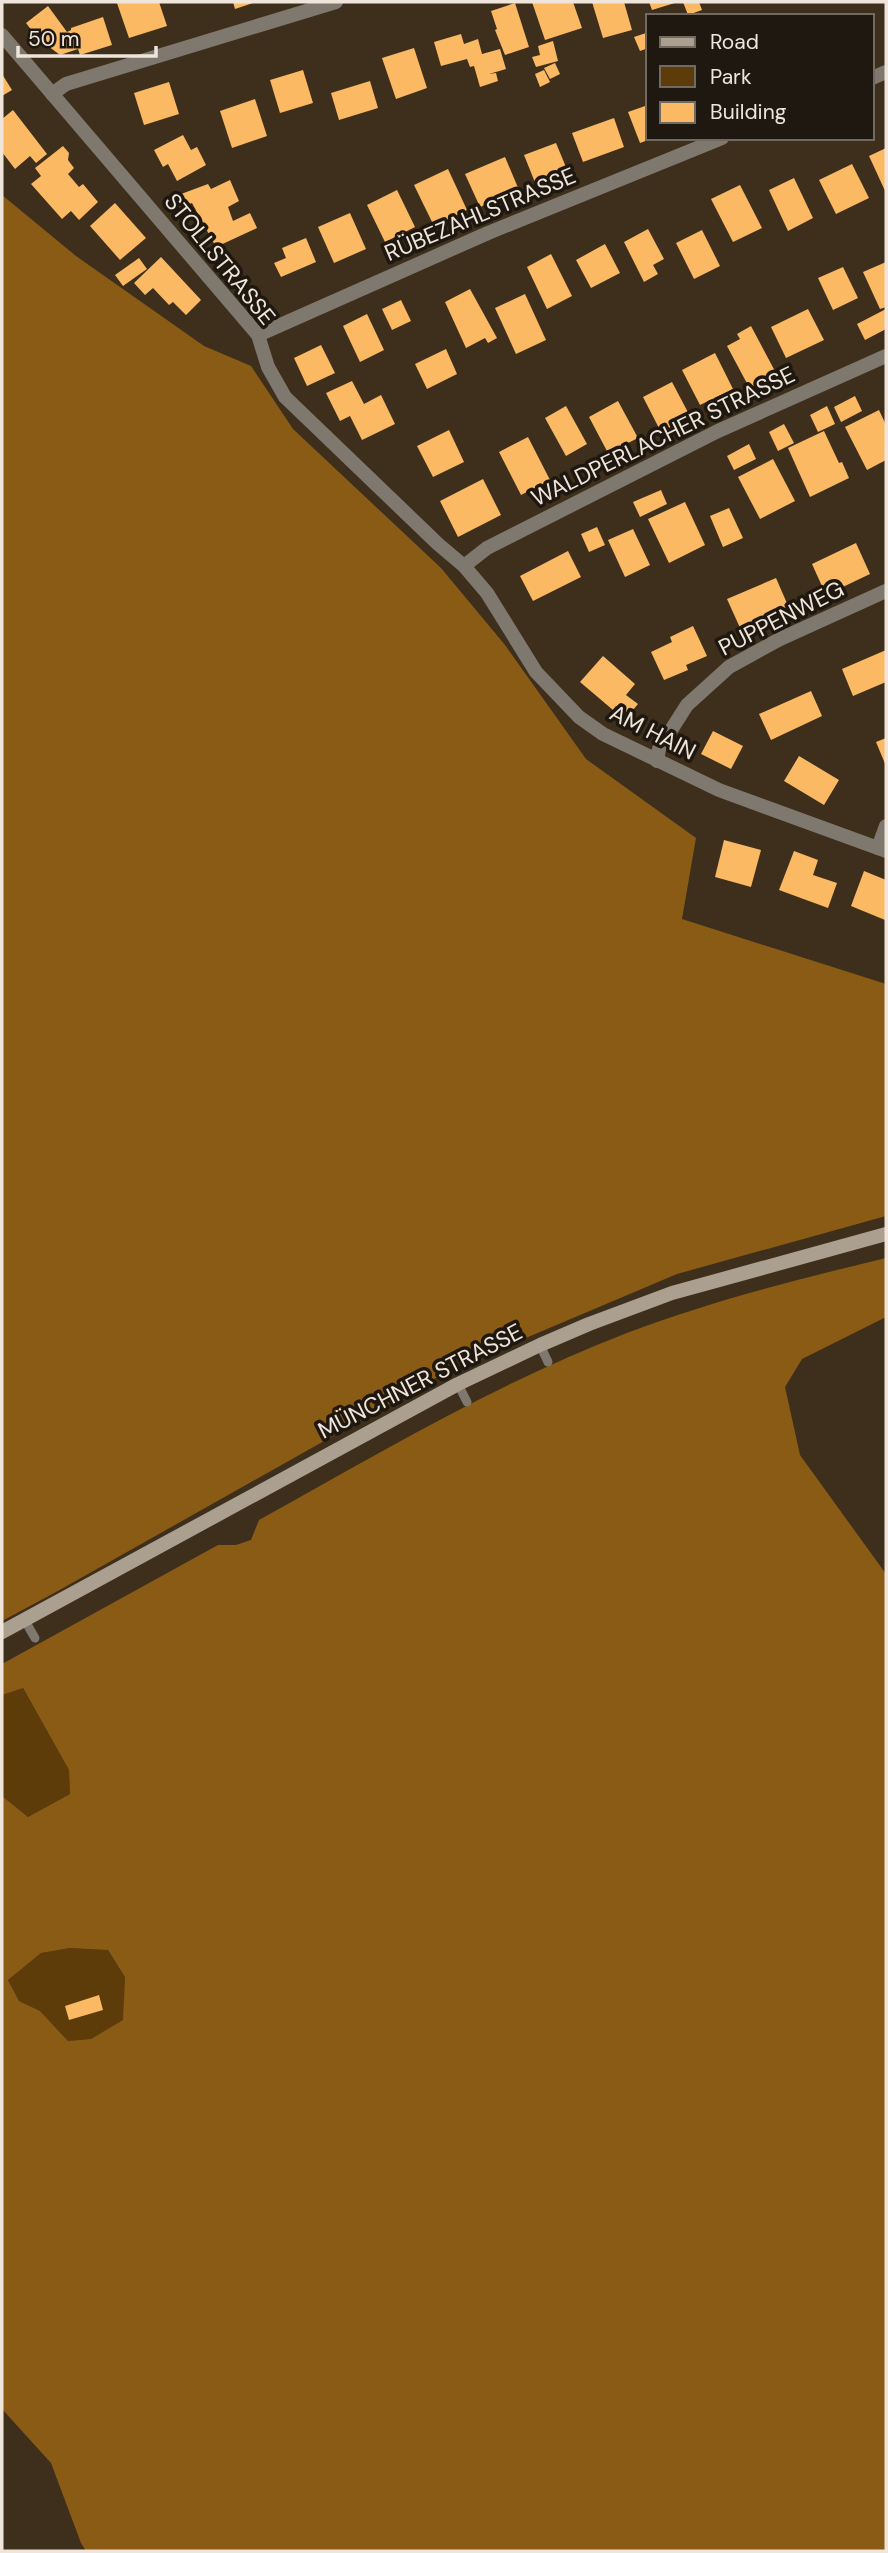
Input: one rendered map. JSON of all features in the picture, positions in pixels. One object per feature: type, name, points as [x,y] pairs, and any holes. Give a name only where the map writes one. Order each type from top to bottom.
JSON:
[{"type":"main road","name":"MÜNCHNER STRASSE","points":[[2,1632],[458,1384],[540,1345],[672,1293],[886,1234]]},
{"type":"street","points":[[52,94],[66,84],[336,2]]},
{"type":"street","name":"STOLLSTRASSE","points":[[2,35],[258,335],[268,367],[285,397],[464,566]]},
{"type":"street","name":"RÜBEZAHLSTRASSE","points":[[258,335],[488,233],[717,140]]},
{"type":"street","name":"WALDPERLACHER STRASSE","points":[[464,566],[486,548],[718,431],[886,356]]},
{"type":"street","name":"AM HAIN","points":[[464,566],[502,615],[536,672],[579,717],[603,734],[719,790],[882,850]]},
{"type":"street","name":"PUPPENWEG","points":[[657,761],[659,749],[687,705],[729,667],[780,639],[886,591]]},
{"type":"street","points":[[882,850],[886,827]]},
{"type":"lane","points":[[540,1345],[548,1362]]},
{"type":"lane","points":[[458,1384],[467,1402]]},
{"type":"lane","points":[[24,1619],[35,1638]]},
{"type":"green space","points":[[22,1687],[69,1770],[70,1794],[28,1817],[2,1796],[2,1695]]},
{"type":"green space","points":[[70,1948],[108,1950],[125,1977],[124,2020],[91,2039],[68,2041],[40,2011],[19,2001],[8,1980],[41,1953]]},
{"type":"shaded area","points":[[2,195],[76,256],[204,346],[251,366],[293,429],[441,568],[505,645],[586,759],[696,838],[682,919],[886,984],[886,1216],[677,1274],[450,1370],[2,1621]]},
{"type":"shaded area","points":[[886,1258],[886,1317],[802,1359],[785,1387],[800,1455],[886,1574],[886,2551],[86,2551],[51,2463],[2,2409],[2,1796],[28,1817],[70,1794],[69,1770],[23,1688],[2,1695],[2,1664],[218,1545],[236,1545],[251,1540],[259,1520],[394,1444],[532,1373],[659,1321],[755,1291]],"holes":[[[70,1948],[108,1950],[125,1977],[123,2020],[91,2039],[68,2041],[40,2011],[19,2001],[8,1980],[41,1953]]]},
{"type":"building","points":[[159,2],[167,26],[129,38],[117,3]]},
{"type":"building","points":[[233,2],[256,2],[235,9]]},
{"type":"building","points":[[532,2],[573,2],[582,28],[545,40]]},
{"type":"building","points":[[592,2],[624,2],[632,30],[603,38]]},
{"type":"building","points":[[649,2],[678,2],[652,10]]},
{"type":"building","points":[[683,2],[699,2],[702,10],[688,14]]},
{"type":"building","points":[[515,3],[529,47],[505,55],[491,11]]},
{"type":"building","points":[[48,6],[67,32],[71,28],[103,17],[112,45],[80,55],[78,49],[60,55],[48,46],[45,48],[26,23]]},
{"type":"building","points":[[646,33],[646,49],[640,51],[634,37]]},
{"type":"building","points":[[461,34],[464,44],[478,39],[482,54],[500,49],[506,69],[489,74],[496,73],[498,81],[480,87],[474,66],[470,67],[467,59],[441,66],[434,42]]},
{"type":"building","points":[[553,41],[558,61],[536,67],[532,57],[540,55],[538,46]]},
{"type":"building","points":[[414,48],[427,88],[396,99],[382,58]]},
{"type":"building","points":[[555,63],[560,74],[550,79],[544,68]]},
{"type":"building","points":[[303,70],[313,103],[280,113],[270,80]]},
{"type":"building","points":[[544,70],[550,82],[540,87],[535,74]]},
{"type":"building","points":[[2,74],[12,90],[2,96]]},
{"type":"building","points":[[370,81],[378,108],[339,120],[331,93]]},
{"type":"building","points":[[169,82],[179,114],[144,125],[134,93]]},
{"type":"building","points":[[255,99],[267,136],[232,148],[220,111]]},
{"type":"building","points":[[646,106],[648,140],[640,143],[628,112]]},
{"type":"building","points":[[13,110],[47,154],[36,163],[30,156],[15,169],[2,152],[2,119]]},
{"type":"building","points":[[614,118],[624,147],[583,162],[572,133]]},
{"type":"building","points":[[183,135],[191,150],[197,147],[206,165],[177,181],[168,164],[163,167],[154,150]]},
{"type":"building","points":[[556,143],[568,172],[536,185],[524,155]]},
{"type":"building","points":[[63,146],[69,153],[68,160],[74,168],[68,174],[79,187],[83,184],[98,202],[79,220],[71,211],[62,219],[31,184],[41,176],[35,168]]},
{"type":"building","points":[[886,148],[886,193],[869,156]]},
{"type":"building","points":[[505,157],[519,190],[480,207],[465,174]]},
{"type":"building","points":[[852,164],[869,198],[836,214],[819,180]]},
{"type":"building","points":[[448,169],[467,210],[434,226],[414,185]]},
{"type":"building","points":[[794,178],[813,218],[788,231],[769,190]]},
{"type":"building","points":[[230,180],[239,201],[228,207],[233,221],[250,213],[257,228],[216,247],[192,203],[177,208],[173,197],[208,184],[211,189]]},
{"type":"building","points":[[740,185],[762,228],[733,242],[711,199]]},
{"type":"building","points":[[397,190],[415,227],[385,242],[367,205]]},
{"type":"building","points":[[115,203],[146,238],[120,260],[90,226]]},
{"type":"building","points":[[350,213],[366,249],[334,263],[318,227]]},
{"type":"building","points":[[648,229],[664,259],[653,265],[658,274],[644,282],[624,242]]},
{"type":"building","points":[[702,230],[720,266],[694,279],[676,243]]},
{"type":"building","points":[[306,238],[316,262],[281,277],[274,263],[286,258],[282,248]]},
{"type":"building","points":[[605,244],[620,273],[591,288],[576,260]]},
{"type":"building","points":[[551,254],[572,296],[547,309],[527,267]]},
{"type":"building","points":[[161,257],[201,300],[186,315],[173,302],[169,305],[153,288],[145,295],[134,283]]},
{"type":"building","points":[[139,258],[147,269],[123,286],[115,275]]},
{"type":"building","points":[[886,262],[886,307],[880,309],[863,272]]},
{"type":"building","points":[[843,267],[858,298],[833,310],[818,278]]},
{"type":"building","points":[[470,289],[497,338],[488,343],[485,338],[466,348],[445,302]]},
{"type":"building","points":[[525,294],[546,340],[516,354],[495,308]]},
{"type":"building","points":[[401,300],[411,321],[392,330],[382,309]]},
{"type":"building","points":[[808,309],[824,340],[786,358],[771,327]]},
{"type":"building","points":[[886,309],[886,329],[865,340],[857,324]]},
{"type":"building","points":[[367,314],[384,350],[360,362],[343,326]]},
{"type":"building","points":[[751,326],[777,375],[750,389],[727,346],[740,339],[737,334]]},
{"type":"building","points":[[321,345],[335,373],[307,386],[294,358]]},
{"type":"building","points":[[446,349],[457,374],[427,389],[415,364]]},
{"type":"building","points":[[715,353],[733,389],[700,405],[682,370]]},
{"type":"building","points":[[352,381],[364,404],[381,395],[395,424],[362,440],[350,416],[340,421],[326,393]]},
{"type":"building","points":[[672,382],[691,418],[662,434],[643,397]]},
{"type":"building","points":[[855,396],[862,411],[841,422],[834,407]]},
{"type":"building","points":[[618,401],[638,438],[608,453],[589,417]]},
{"type":"building","points":[[566,406],[587,444],[566,456],[545,418]]},
{"type":"building","points":[[827,406],[835,424],[818,432],[810,415]]},
{"type":"building","points":[[879,410],[886,425],[886,460],[867,470],[845,427]]},
{"type":"building","points":[[784,424],[794,443],[778,451],[769,432]]},
{"type":"building","points":[[449,430],[464,462],[433,477],[417,446]]},
{"type":"building","points":[[824,431],[849,478],[810,497],[788,448]]},
{"type":"building","points":[[528,437],[550,480],[521,495],[499,452]]},
{"type":"building","points":[[749,444],[756,459],[734,470],[727,456]]},
{"type":"building","points":[[773,459],[795,501],[760,519],[738,477]]},
{"type":"building","points":[[483,479],[501,515],[458,537],[440,501]]},
{"type":"building","points":[[661,490],[667,504],[640,517],[633,502]]},
{"type":"building","points":[[685,502],[705,545],[669,563],[648,519]]},
{"type":"building","points":[[729,508],[743,538],[723,547],[710,516]]},
{"type":"building","points":[[597,527],[605,545],[589,552],[581,534]]},
{"type":"building","points":[[633,529],[650,565],[625,577],[608,540]]},
{"type":"building","points":[[856,543],[870,574],[826,595],[812,564]]},
{"type":"building","points":[[568,551],[581,577],[533,601],[520,576]]},
{"type":"building","points":[[776,578],[789,608],[741,630],[727,599]]},
{"type":"building","points":[[693,626],[707,656],[686,665],[688,670],[664,680],[651,652],[672,642],[670,637]]},
{"type":"building","points":[[886,650],[886,682],[853,696],[842,669]]},
{"type":"building","points":[[603,656],[635,684],[626,695],[638,704],[627,717],[616,706],[613,710],[580,682]]},
{"type":"building","points":[[811,691],[822,716],[771,740],[759,714]]},
{"type":"building","points":[[713,731],[743,746],[731,769],[701,754]]},
{"type":"building","points":[[886,738],[886,766],[876,742]]},
{"type":"building","points":[[799,756],[839,780],[824,805],[784,781]]},
{"type":"building","points":[[724,840],[761,850],[751,887],[715,877]]},
{"type":"building","points":[[794,851],[818,860],[813,875],[837,883],[828,908],[779,890]]},
{"type":"building","points":[[864,871],[886,880],[885,920],[851,906]]},
{"type":"building","points":[[99,1995],[103,2010],[69,2020],[65,2006]]}]
